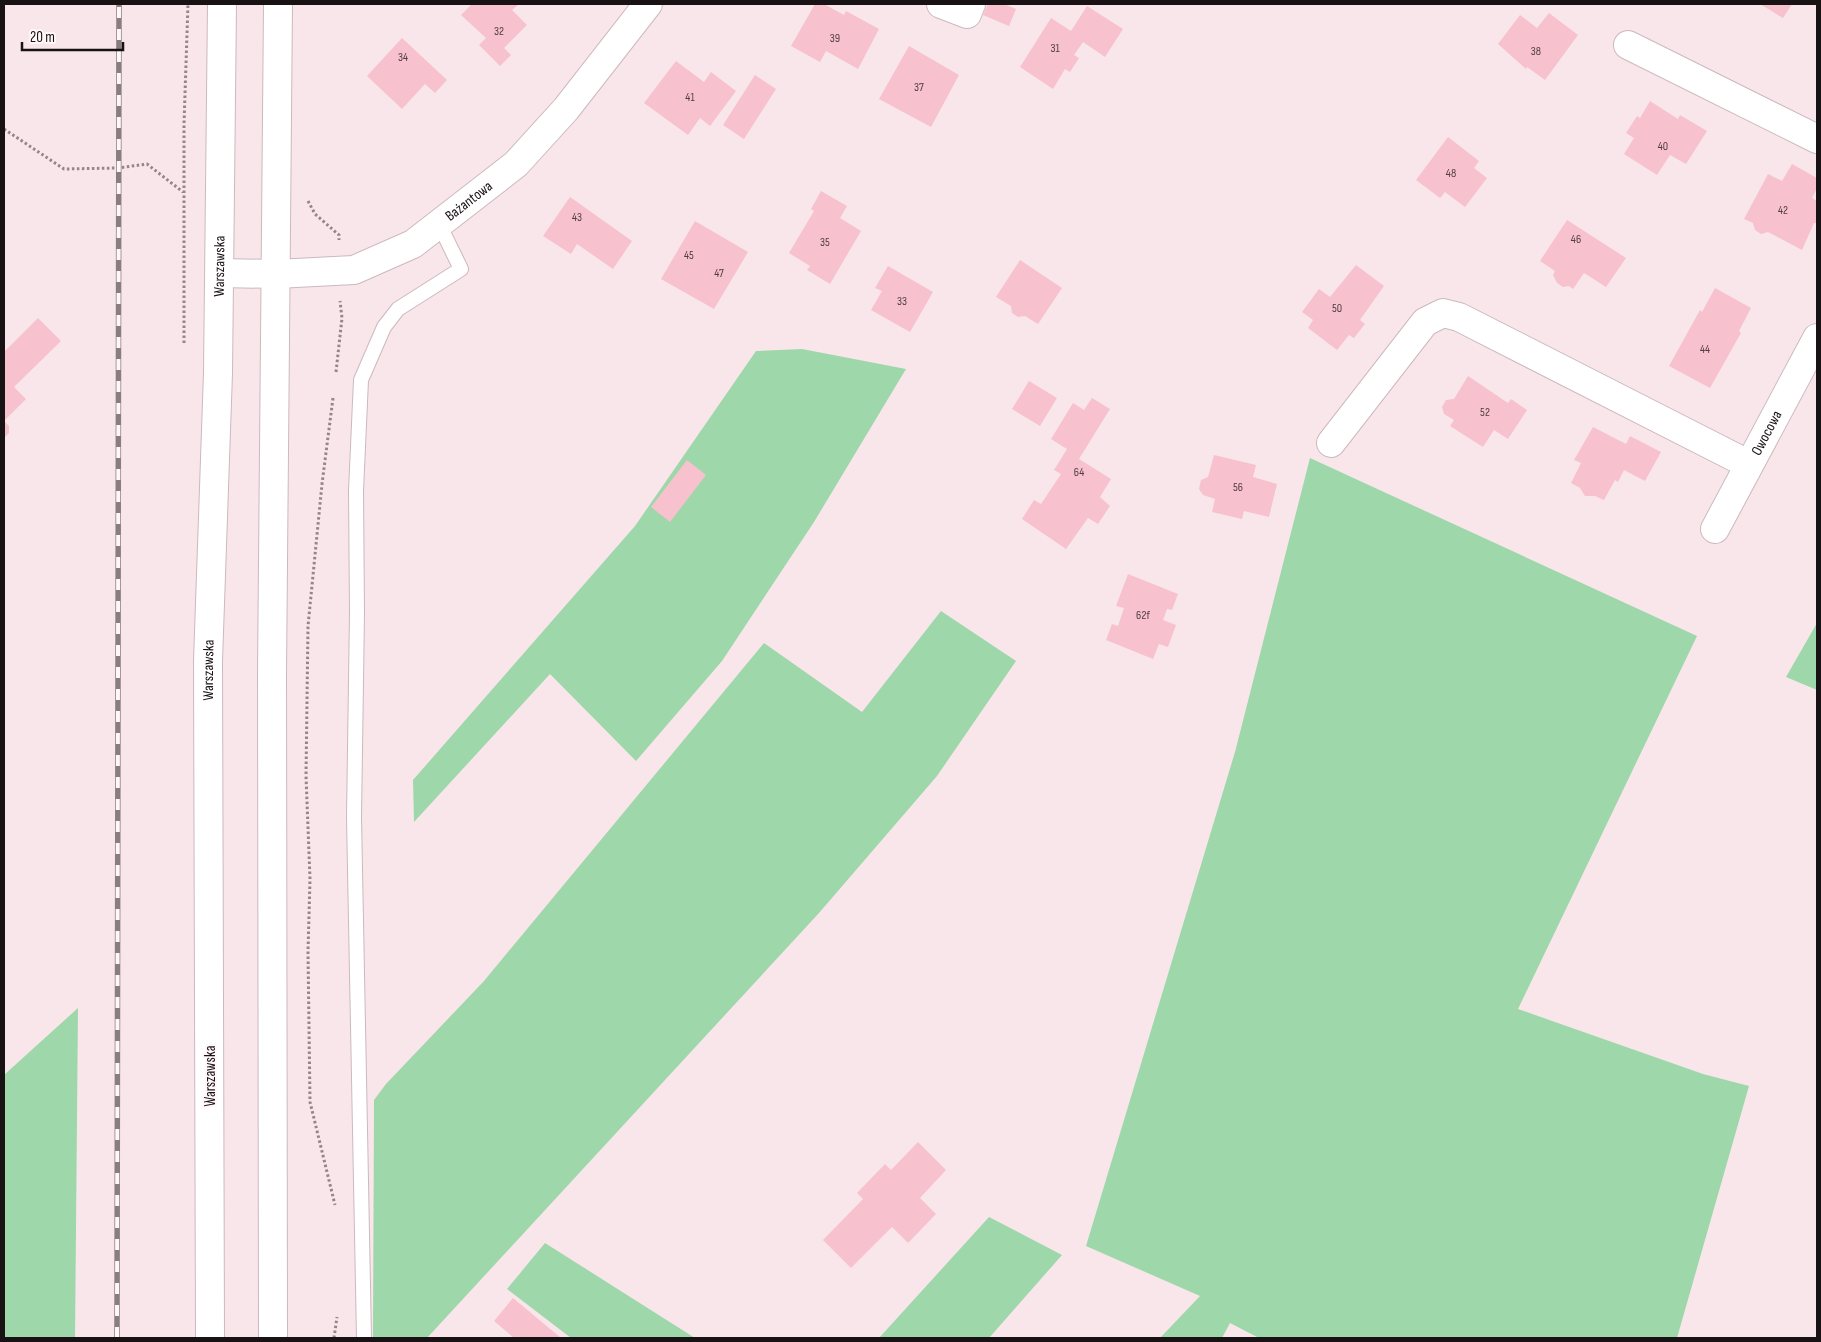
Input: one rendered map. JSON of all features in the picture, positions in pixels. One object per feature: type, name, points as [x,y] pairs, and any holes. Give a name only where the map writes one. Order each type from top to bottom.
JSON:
[{"type":"main road","name":"Warszawska","points":[[210,1338],[208,661],[218,373],[222,4]]},
{"type":"main road","points":[[273,1338],[272,673],[278,4]]},
{"type":"main road","name":"Bażantowa","points":[[220,273],[276,274],[354,270],[414,244],[516,164],[566,109],[648,4]]},
{"type":"main road","points":[[941,4],[966,14],[971,4]]},
{"type":"main road","points":[[1628,45],[1817,139]]},
{"type":"main road","points":[[1331,443],[1425,322],[1443,313],[1460,316],[1748,464]]},
{"type":"main road","name":"Owocowa","points":[[1715,529],[1748,464],[1817,338]]},
{"type":"lane","points":[[364,1338],[354,817],[357,613],[356,491],[362,380],[384,327],[398,309],[461,269],[439,224]]},
{"type":"path","points":[[4,129],[64,169],[118,168],[147,164],[184,193],[220,193]]},
{"type":"path","points":[[336,373],[342,318],[340,300]]},
{"type":"path","points":[[334,391],[322,484],[308,626],[306,776],[310,879],[308,952],[310,1102],[337,1214]]},
{"type":"path","points":[[334,1338],[338,1312]]},
{"type":"green space","points":[[802,349],[906,369],[814,522],[722,661],[636,761],[550,674],[414,822],[413,780],[635,526],[756,351]]},
{"type":"green space","points":[[1310,458],[1697,636],[1518,1009],[1703,1074],[1749,1086],[1677,1338],[1259,1338],[1230,1323],[1222,1338],[1160,1338],[1200,1296],[1086,1246],[1235,752]]},
{"type":"green space","points":[[941,611],[1016,661],[937,776],[819,913],[427,1338],[373,1338],[374,1100],[386,1084],[484,981],[764,643],[862,712]]},
{"type":"green space","points":[[1817,623],[1817,690],[1786,677]]},
{"type":"green space","points":[[78,1008],[75,1338],[4,1338],[4,1075]]},
{"type":"green space","points":[[989,1217],[1062,1255],[989,1338],[879,1338]]},
{"type":"green space","points":[[545,1243],[695,1338],[571,1338],[507,1289]]},
{"type":"building","points":[[472,4],[519,4],[512,10],[527,25],[504,48],[511,55],[500,66],[479,45],[486,38],[461,15]]},
{"type":"building","points":[[815,4],[824,4],[844,15],[846,11],[879,29],[858,69],[826,51],[820,62],[791,46]]},
{"type":"building","points":[[988,4],[1004,4],[1016,9],[1009,26],[983,15]]},
{"type":"building","points":[[1760,4],[1792,4],[1783,18]]},
{"type":"building","points":[[1087,6],[1123,29],[1105,57],[1083,42],[1074,55],[1079,58],[1070,72],[1065,69],[1053,89],[1020,67],[1051,18],[1071,31]]},
{"type":"building","points":[[1549,13],[1578,35],[1545,80],[1527,67],[1526,69],[1498,44],[1520,15],[1537,28]]},
{"type":"building","points":[[402,38],[447,80],[435,93],[425,84],[402,109],[367,76]]},
{"type":"building","points":[[909,46],[959,75],[931,127],[879,99]]},
{"type":"building","points":[[676,61],[704,82],[711,72],[736,91],[710,126],[700,118],[688,135],[644,103]]},
{"type":"building","points":[[755,75],[776,89],[744,139],[723,125]]},
{"type":"building","points":[[1650,101],[1678,119],[1680,115],[1707,131],[1686,164],[1670,155],[1657,175],[1624,154],[1634,138],[1626,133],[1637,116],[1640,118]]},
{"type":"building","points":[[1448,137],[1479,161],[1474,168],[1487,178],[1465,207],[1445,192],[1440,198],[1416,180]]},
{"type":"building","points":[[1792,164],[1817,178],[1817,188],[1812,198],[1817,201],[1817,223],[1814,223],[1802,250],[1768,232],[1761,234],[1755,230],[1753,223],[1744,219],[1768,174],[1782,181]]},
{"type":"building","points":[[821,191],[847,206],[840,218],[861,231],[830,284],[807,270],[810,266],[789,253],[814,211],[811,209]]},
{"type":"building","points":[[570,197],[632,241],[613,269],[577,244],[571,254],[543,236]]},
{"type":"building","points":[[1567,220],[1626,258],[1606,287],[1584,273],[1573,289],[1569,286],[1563,287],[1557,283],[1553,275],[1555,271],[1540,261]]},
{"type":"building","points":[[695,221],[748,252],[714,309],[661,279]]},
{"type":"building","points":[[1020,260],[1062,288],[1038,324],[1025,316],[1018,317],[1012,313],[1011,306],[996,297]]},
{"type":"building","points":[[1356,265],[1384,286],[1360,320],[1365,324],[1354,338],[1349,335],[1337,350],[1308,328],[1313,320],[1302,312],[1319,289],[1330,297]]},
{"type":"building","points":[[888,266],[933,292],[910,332],[871,310],[882,291],[875,288]]},
{"type":"building","points":[[1715,288],[1751,308],[1739,331],[1741,333],[1710,388],[1669,366],[1700,310],[1702,312]]},
{"type":"building","points":[[38,318],[61,341],[14,387],[26,399],[4,421],[4,352]]},
{"type":"building","points":[[1468,376],[1508,403],[1511,399],[1527,410],[1508,439],[1494,430],[1483,447],[1450,426],[1454,420],[1444,414],[1442,407],[1446,400],[1454,399]]},
{"type":"building","points":[[1029,381],[1057,398],[1040,426],[1012,409]]},
{"type":"building","points":[[1092,398],[1110,409],[1079,459],[1111,479],[1100,497],[1110,506],[1098,524],[1088,518],[1066,549],[1022,519],[1034,500],[1041,504],[1061,474],[1054,470],[1067,449],[1051,439],[1073,403],[1084,410]]},
{"type":"building","points":[[4,421],[9,426],[9,433],[4,438]]},
{"type":"building","points":[[1593,427],[1626,444],[1630,436],[1661,452],[1645,481],[1624,470],[1618,482],[1615,480],[1604,500],[1595,496],[1585,496],[1580,488],[1571,483],[1581,463],[1574,460]]},
{"type":"building","points":[[1214,455],[1256,465],[1253,477],[1277,484],[1269,517],[1244,511],[1242,519],[1212,512],[1215,499],[1203,495],[1199,489],[1201,480],[1208,477]]},
{"type":"building","points":[[687,460],[706,475],[670,522],[651,507]]},
{"type":"building","points":[[1128,574],[1178,594],[1172,610],[1167,609],[1163,620],[1176,625],[1168,647],[1159,644],[1153,659],[1106,640],[1112,624],[1118,626],[1124,608],[1116,606]]},
{"type":"building","points":[[918,1142],[946,1170],[920,1198],[936,1214],[908,1243],[892,1227],[851,1268],[823,1240],[863,1199],[857,1193],[885,1164],[891,1170]]},
{"type":"building","points":[[513,1298],[561,1338],[514,1338],[494,1321]]},
{"type":"railway","points":[[117,1338],[119,4]]}]
